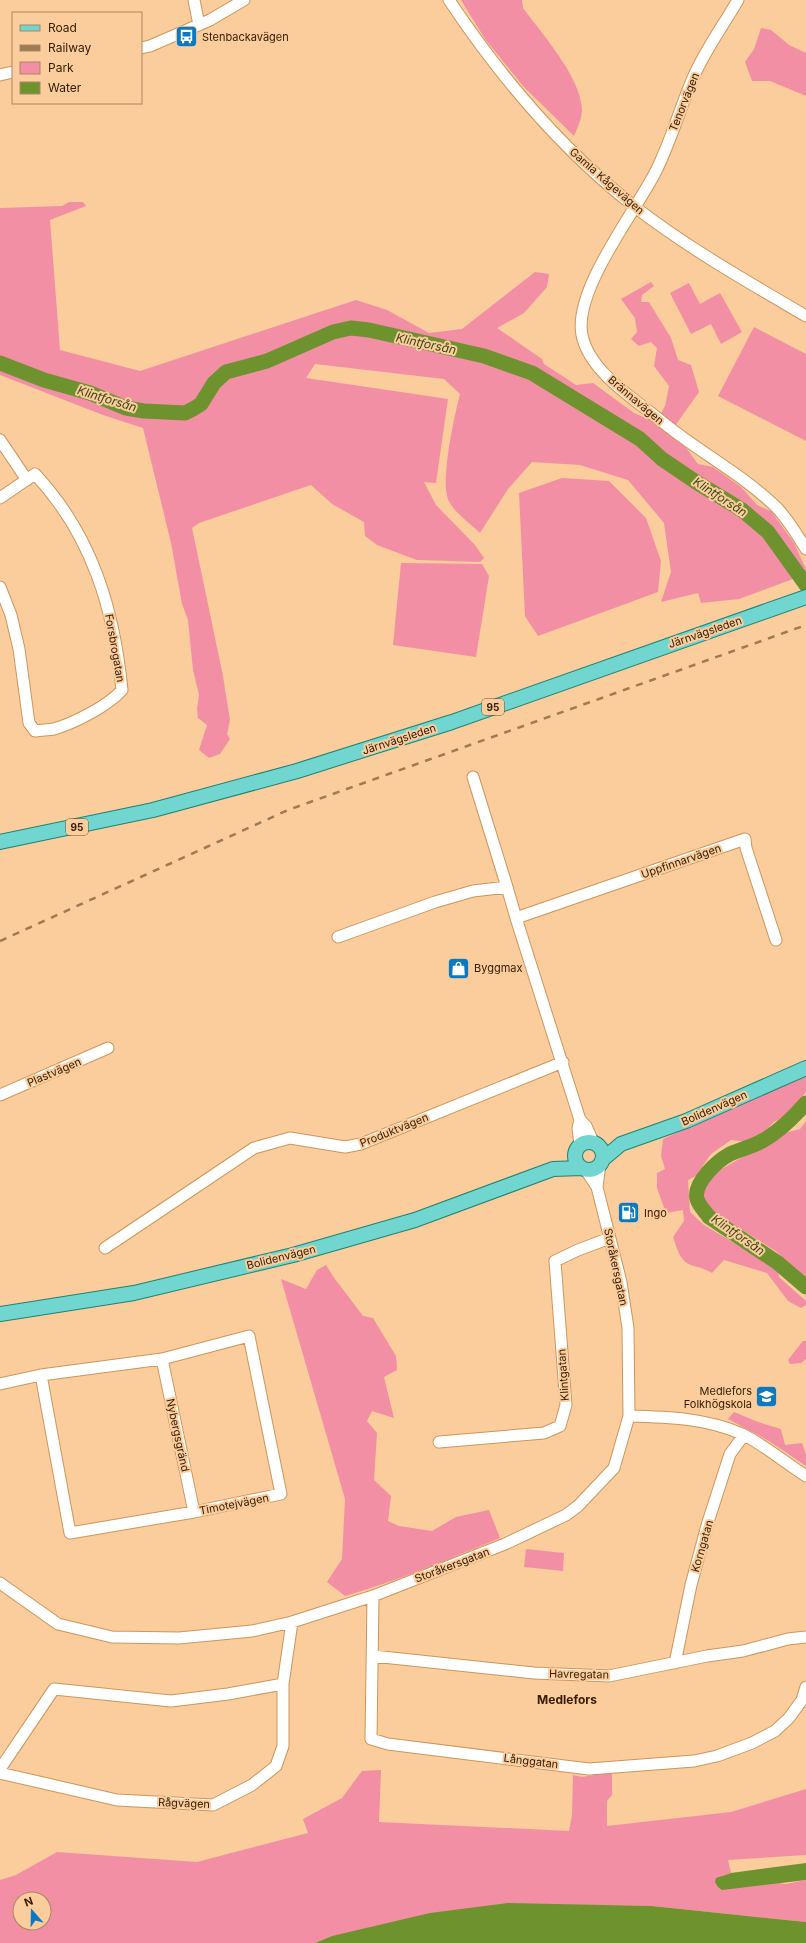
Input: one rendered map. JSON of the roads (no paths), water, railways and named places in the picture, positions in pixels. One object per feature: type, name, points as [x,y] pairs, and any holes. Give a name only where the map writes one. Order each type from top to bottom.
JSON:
[{"type":"main road","name":"Järnvägsleden","points":[[0,842],[153,810],[297,771],[452,722],[798,600]]},
{"type":"main road","name":"Bolidenvägen","points":[[0,1314],[134,1293],[293,1254],[414,1220],[553,1169],[586,1146],[621,1144],[686,1121],[802,1069]]},
{"type":"main road","name":"Bolidenvägen","points":[[553,1169],[592,1170],[621,1144]]},
{"type":"main road","points":[[584,1169],[576,1163],[586,1146],[602,1150],[601,1162]]},
{"type":"street","points":[[194,0],[199,25]]},
{"type":"street","points":[[142,48],[150,46],[199,25],[244,0]]},
{"type":"street","name":"Gamla Kågevägen","points":[[449,0],[478,44],[531,109],[576,157],[635,207],[685,243],[733,274],[806,316]]},
{"type":"street","name":"Tenorvägen","points":[[635,207],[657,170],[697,70],[714,36],[738,0]]},
{"type":"street","points":[[0,75],[12,72]]},
{"type":"street","name":"Brännavägen","points":[[635,207],[594,278],[582,312],[582,334],[590,357],[609,378],[662,422],[757,490],[777,508],[792,527],[806,549]]},
{"type":"street","points":[[0,440],[31,477],[0,498]]},
{"type":"street","name":"Forsbrogatan","points":[[0,587],[11,615],[19,649],[29,723],[35,731],[53,729],[77,719],[115,698],[122,690],[112,626],[104,590],[91,557],[72,523],[31,477]]},
{"type":"street","points":[[473,777],[580,1120],[586,1126],[586,1146]]},
{"type":"street","name":"Uppfinnarvägen","points":[[516,918],[745,839],[746,848],[776,940]]},
{"type":"street","points":[[338,937],[435,902],[473,891],[507,887]]},
{"type":"street","name":"Plastvägen","points":[[0,1095],[108,1048]]},
{"type":"street","name":"Produktvägen","points":[[105,1248],[254,1148],[290,1138],[346,1147],[361,1144],[563,1062]]},
{"type":"street","name":"Storåkersgatan","points":[[597,1187],[601,1162]]},
{"type":"street","name":"Storåkersgatan","points":[[0,1583],[58,1624],[112,1637],[179,1638],[252,1631],[292,1622],[373,1596],[505,1544],[566,1515],[578,1506],[614,1468],[629,1416],[628,1328],[621,1282],[597,1187],[584,1169]]},
{"type":"street","name":"Klintgatan","points":[[440,1442],[544,1433],[560,1426],[566,1405],[555,1262],[578,1250],[610,1238]]},
{"type":"street","name":"Timotejvägen","points":[[0,1384],[41,1375],[162,1359],[248,1336],[282,1494],[194,1512],[70,1533],[41,1375]]},
{"type":"street","name":"Nybergsgränd","points":[[162,1359],[194,1512]]},
{"type":"street","points":[[629,1416],[674,1417],[702,1421],[744,1435],[806,1476]]},
{"type":"street","name":"Korngatan","points":[[675,1663],[691,1585],[708,1522],[730,1454],[744,1435]]},
{"type":"street","name":"Långgatan","points":[[373,1596],[371,1739],[388,1744],[417,1749],[514,1759],[589,1769],[694,1761],[717,1756],[752,1743],[775,1731],[803,1704],[806,1688]]},
{"type":"street","name":"Rågvägen","points":[[0,1773],[117,1800],[213,1805],[252,1785],[276,1766],[283,1746],[283,1684],[292,1622]]},
{"type":"street","name":"Havregatan","points":[[373,1656],[534,1673],[577,1676],[609,1676],[743,1651],[788,1639],[806,1637]]},
{"type":"street","points":[[0,1769],[54,1689],[171,1700],[228,1694],[283,1684]]},
{"type":"water","points":[[806,1863],[806,1880],[722,1890],[715,1882],[716,1878],[731,1873]]},
{"type":"water","points":[[508,1903],[652,1906],[806,1922],[806,1943],[315,1943],[332,1936],[430,1913]]},
{"type":"waterway","name":"Klintforsån","points":[[0,363],[44,380],[90,393],[126,408],[144,411],[185,413],[201,404],[214,383],[226,372],[267,361],[333,332],[351,328],[369,330],[484,356],[532,373],[640,439],[662,459],[742,510],[768,532],[806,585]]},
{"type":"waterway","name":"Klintforsån","points":[[806,1103],[780,1129],[758,1143],[725,1157],[707,1173],[702,1180],[697,1193],[698,1202],[709,1217],[778,1263],[806,1287]]},
{"type":"railway","points":[[0,941],[288,810],[806,625]]},
{"type":"place","name":"Stenbackavägen","points":[[186,37]]},
{"type":"place","name":"Byggmax","points":[[458,968]]},
{"type":"place","name":"Ingo","points":[[629,1213]]},
{"type":"place","name":"Medlefors Folkhögskola","points":[[767,1397]]},
{"type":"district","name":"Medlefors","points":[[567,1700]]}]
